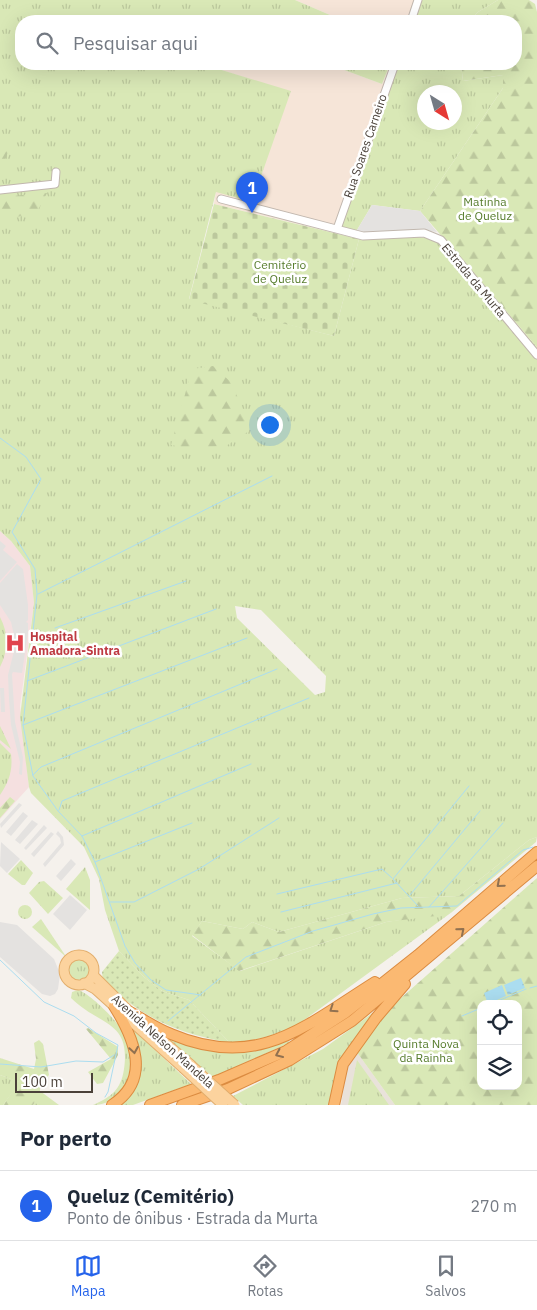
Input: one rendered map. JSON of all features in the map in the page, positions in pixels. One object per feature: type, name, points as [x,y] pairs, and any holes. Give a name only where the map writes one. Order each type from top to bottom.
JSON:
[{"type":"highway","points":[[182,1105],[228,1089],[290,1060],[352,1021],[537,852]]},
{"type":"highway","points":[[150,1105],[219,1080],[286,1051],[345,1013],[421,958],[537,866]]},
{"type":"highway","points":[[130,1012],[170,1034],[201,1044],[232,1048],[265,1045],[300,1030],[421,958]]},
{"type":"highway","points":[[334,1105],[343,1064],[421,958]]},
{"type":"highway","points":[[112,1105],[123,1096],[132,1082],[136,1060],[134,1043],[128,1028],[114,1006]]},
{"type":"main road","points":[[78,955],[87,957],[94,968],[93,975],[84,983],[73,983],[66,976],[65,966],[68,960],[78,955]]},
{"type":"main road","name":"Avenida Nelson Mandela","points":[[93,975],[223,1105]]},
{"type":"main road","name":"Avenida Nelson Mandela","points":[[84,983],[95,989],[235,1105]]},
{"type":"street","points":[[413,15],[418,0]]},
{"type":"street","name":"Rua Soares Carneiro","points":[[337,229],[393,70]]},
{"type":"street","points":[[0,190],[55,184],[56,172]]},
{"type":"street","name":"Estrada da Murta","points":[[221,198],[363,236],[424,233],[435,236],[441,240],[537,355]]},
{"type":"shaded area","points":[[295,0],[421,0],[415,15],[330,15]]},
{"type":"shaded area","points":[[221,70],[344,70],[382,84],[388,70],[396,70],[339,234],[214,204],[216,191],[291,92]]},
{"type":"shaded area","points":[[372,205],[420,211],[437,232],[424,230],[363,233],[357,230]]},
{"type":"shaded area","name":"Hospital Amadora-Sintra","points":[[0,531],[11,541],[30,566],[34,603],[20,706],[29,787],[0,819]]},
{"type":"shaded area","points":[[0,541],[6,546],[3,550],[17,562],[0,581]]},
{"type":"shaded area","points":[[17,564],[23,569],[28,605],[28,620],[26,622],[28,623],[28,632],[22,673],[13,672],[12,674],[15,722],[23,757],[22,775],[19,774],[20,762],[11,725],[9,699],[8,675],[14,651],[14,635],[11,622],[0,605],[0,583]]},
{"type":"shaded area","points":[[0,688],[4,688],[5,712],[1,712]]},
{"type":"shaded area","points":[[19,803],[22,805],[1,828],[0,824]]},
{"type":"shaded area","points":[[23,812],[28,816],[11,836],[6,832]]},
{"type":"shaded area","points":[[32,820],[38,824],[20,844],[15,840]]},
{"type":"shaded area","points":[[44,825],[47,828],[26,850],[24,848]]},
{"type":"shaded area","points":[[58,831],[63,837],[64,845],[45,867],[43,864],[61,843],[60,838],[56,834]]},
{"type":"shaded area","points":[[51,832],[54,834],[34,857],[31,854]]},
{"type":"shaded area","points":[[1,842],[20,859],[7,873],[0,866]]},
{"type":"shaded area","points":[[71,859],[76,864],[61,881],[56,876]]},
{"type":"shaded area","points":[[70,895],[87,910],[70,930],[53,914]]},
{"type":"shaded area","points":[[0,922],[17,925],[54,959],[60,974],[58,989],[55,994],[50,996],[42,994],[0,957]]},
{"type":"shaded area","points":[[356,1051],[395,1105],[341,1105],[348,1060]]},
{"type":"green space","points":[[0,0],[295,0],[330,15],[15,15],[15,70],[222,70],[291,91],[252,202],[216,192],[189,299],[334,336],[359,239],[414,236],[430,239],[440,244],[447,243],[537,347],[537,837],[529,840],[459,896],[402,898],[279,932],[252,922],[243,929],[202,921],[192,936],[240,971],[386,922],[452,912],[296,1026],[263,1038],[230,1043],[189,1000],[162,991],[144,977],[119,951],[105,910],[99,879],[84,847],[31,793],[20,717],[34,603],[30,566],[11,541],[0,531]],"holes":[[[235,606],[261,610],[326,676],[325,692],[315,695],[237,618]]]},
{"type":"green space","points":[[421,0],[498,0],[475,15],[415,15]]},
{"type":"green space","name":"Matinha de Queluz","points":[[498,0],[529,0],[535,4],[537,12],[537,347],[420,211],[503,88],[503,75],[463,81],[462,70],[522,70],[522,15],[475,15]]},
{"type":"green space","points":[[344,70],[388,70],[382,84]]},
{"type":"green space","points":[[396,70],[462,70],[463,81],[503,75],[503,88],[420,211],[372,205],[357,230],[337,229]]},
{"type":"green space","points":[[0,138],[5,141],[9,149],[0,174]]},
{"type":"green space","points":[[47,193],[38,210],[0,223],[0,197]]},
{"type":"green space","name":"Cemitério de Queluz","points":[[214,204],[359,239],[334,336],[189,300]]},
{"type":"green space","points":[[213,366],[233,384],[249,431],[226,446],[187,448],[171,445],[192,369]]},
{"type":"green space","points":[[0,617],[5,630],[6,649],[0,667]]},
{"type":"green space","points":[[0,726],[11,749],[0,740]]},
{"type":"green space","points":[[0,743],[11,754],[11,765],[10,776],[0,795]]},
{"type":"green space","points":[[10,797],[15,801],[0,818],[0,808]]},
{"type":"green space","points":[[537,837],[536,842],[452,912],[444,915],[386,922],[239,971],[192,935],[202,921],[243,929],[252,922],[279,932],[402,898],[459,896],[529,840]]},
{"type":"green space","points":[[21,860],[33,873],[25,885],[22,885],[8,874]]},
{"type":"green space","points":[[85,867],[90,880],[90,910],[66,889]]},
{"type":"green space","name":"Quinta Nova da Rainha","points":[[537,878],[537,1105],[395,1105],[356,1051],[384,1014]]},
{"type":"green space","points":[[44,881],[63,898],[48,914],[29,893],[39,882]]},
{"type":"green space","points":[[22,905],[28,905],[32,912],[28,919],[22,919],[18,915],[18,909]]},
{"type":"green space","points":[[41,919],[65,955],[65,956],[32,927]]},
{"type":"green space","points":[[119,951],[144,977],[162,991],[189,1000],[230,1043],[176,1029],[147,1014],[118,994],[103,981],[102,972]]},
{"type":"green space","points":[[79,958],[87,961],[90,969],[87,977],[79,980],[71,977],[68,969],[71,961]]},
{"type":"green space","points":[[78,990],[92,998],[116,1022],[127,1038],[132,1055],[129,1075],[120,1093],[103,1103],[93,1105],[110,1096],[118,1088],[123,1076],[125,1053],[123,1041],[118,1032],[71,998],[72,992]]},
{"type":"green space","points":[[385,1004],[356,1039],[332,1105],[243,1105],[233,1096],[323,1049]]},
{"type":"green space","points":[[88,1028],[118,1047],[118,1055],[103,1083],[97,1084],[88,1072],[111,1059],[86,1029]]},
{"type":"green space","points":[[134,1030],[191,1084],[133,1105],[116,1105],[133,1086]]},
{"type":"green space","points":[[158,1033],[255,1049],[289,1041],[289,1043],[213,1077]]},
{"type":"green space","points":[[39,1040],[43,1044],[49,1075],[40,1085],[40,1094],[33,1105],[3,1105],[19,1082],[0,1075],[0,1058],[34,1069],[36,1059],[34,1043]]},
{"type":"green space","points":[[357,1060],[389,1105],[348,1105]]},
{"type":"green space","points":[[0,1075],[20,1082],[3,1105],[0,1105]]},
{"type":"green space","points":[[40,1091],[59,1105],[33,1105]]},
{"type":"water","points":[[521,978],[525,988],[508,995],[504,985]]},
{"type":"water","points":[[502,985],[506,996],[497,1000],[487,1000],[484,993]]},
{"type":"waterway","points":[[0,438],[26,457],[41,479],[12,532],[35,569],[37,594],[23,725],[33,776],[58,811],[82,836],[95,862],[125,946],[135,963],[151,980],[166,990],[201,995]]},
{"type":"waterway","points":[[38,594],[272,476]]},
{"type":"waterway","points":[[55,628],[186,581]]},
{"type":"waterway","points":[[27,681],[216,609]]},
{"type":"waterway","points":[[23,725],[247,638]]},
{"type":"waterway","points":[[33,775],[41,767],[277,669]]},
{"type":"waterway","points":[[59,810],[62,801],[309,698]]},
{"type":"waterway","points":[[82,836],[251,764]]},
{"type":"waterway","points":[[418,906],[393,879],[469,786]]},
{"type":"waterway","points":[[410,895],[480,811]]},
{"type":"waterway","points":[[110,902],[134,902],[199,869],[279,818]]},
{"type":"waterway","points":[[95,862],[192,823]]},
{"type":"waterway","points":[[429,907],[503,823]]},
{"type":"waterway","points":[[168,1021],[246,957],[313,931],[373,914],[401,908],[457,906],[523,850],[533,847]]},
{"type":"waterway","points":[[277,894],[382,869],[392,878]]},
{"type":"waterway","points":[[281,912],[397,883]]},
{"type":"waterway","points":[[0,960],[44,1002],[74,1016],[96,1033],[118,1045],[108,1092],[105,1097]]},
{"type":"waterway","points":[[530,988],[537,986]]},
{"type":"waterway","points":[[500,1000],[526,989]]},
{"type":"waterway","points":[[462,1016],[477,1010]]},
{"type":"waterway","points":[[0,1064],[41,1067],[76,1061],[103,1062],[114,1055]]},
{"type":"place","name":"Queluz (Cemitério)","points":[[252,213]]},
{"type":"place","name":"Hospital Amadora-Sintra","points":[[15,643]]}]
